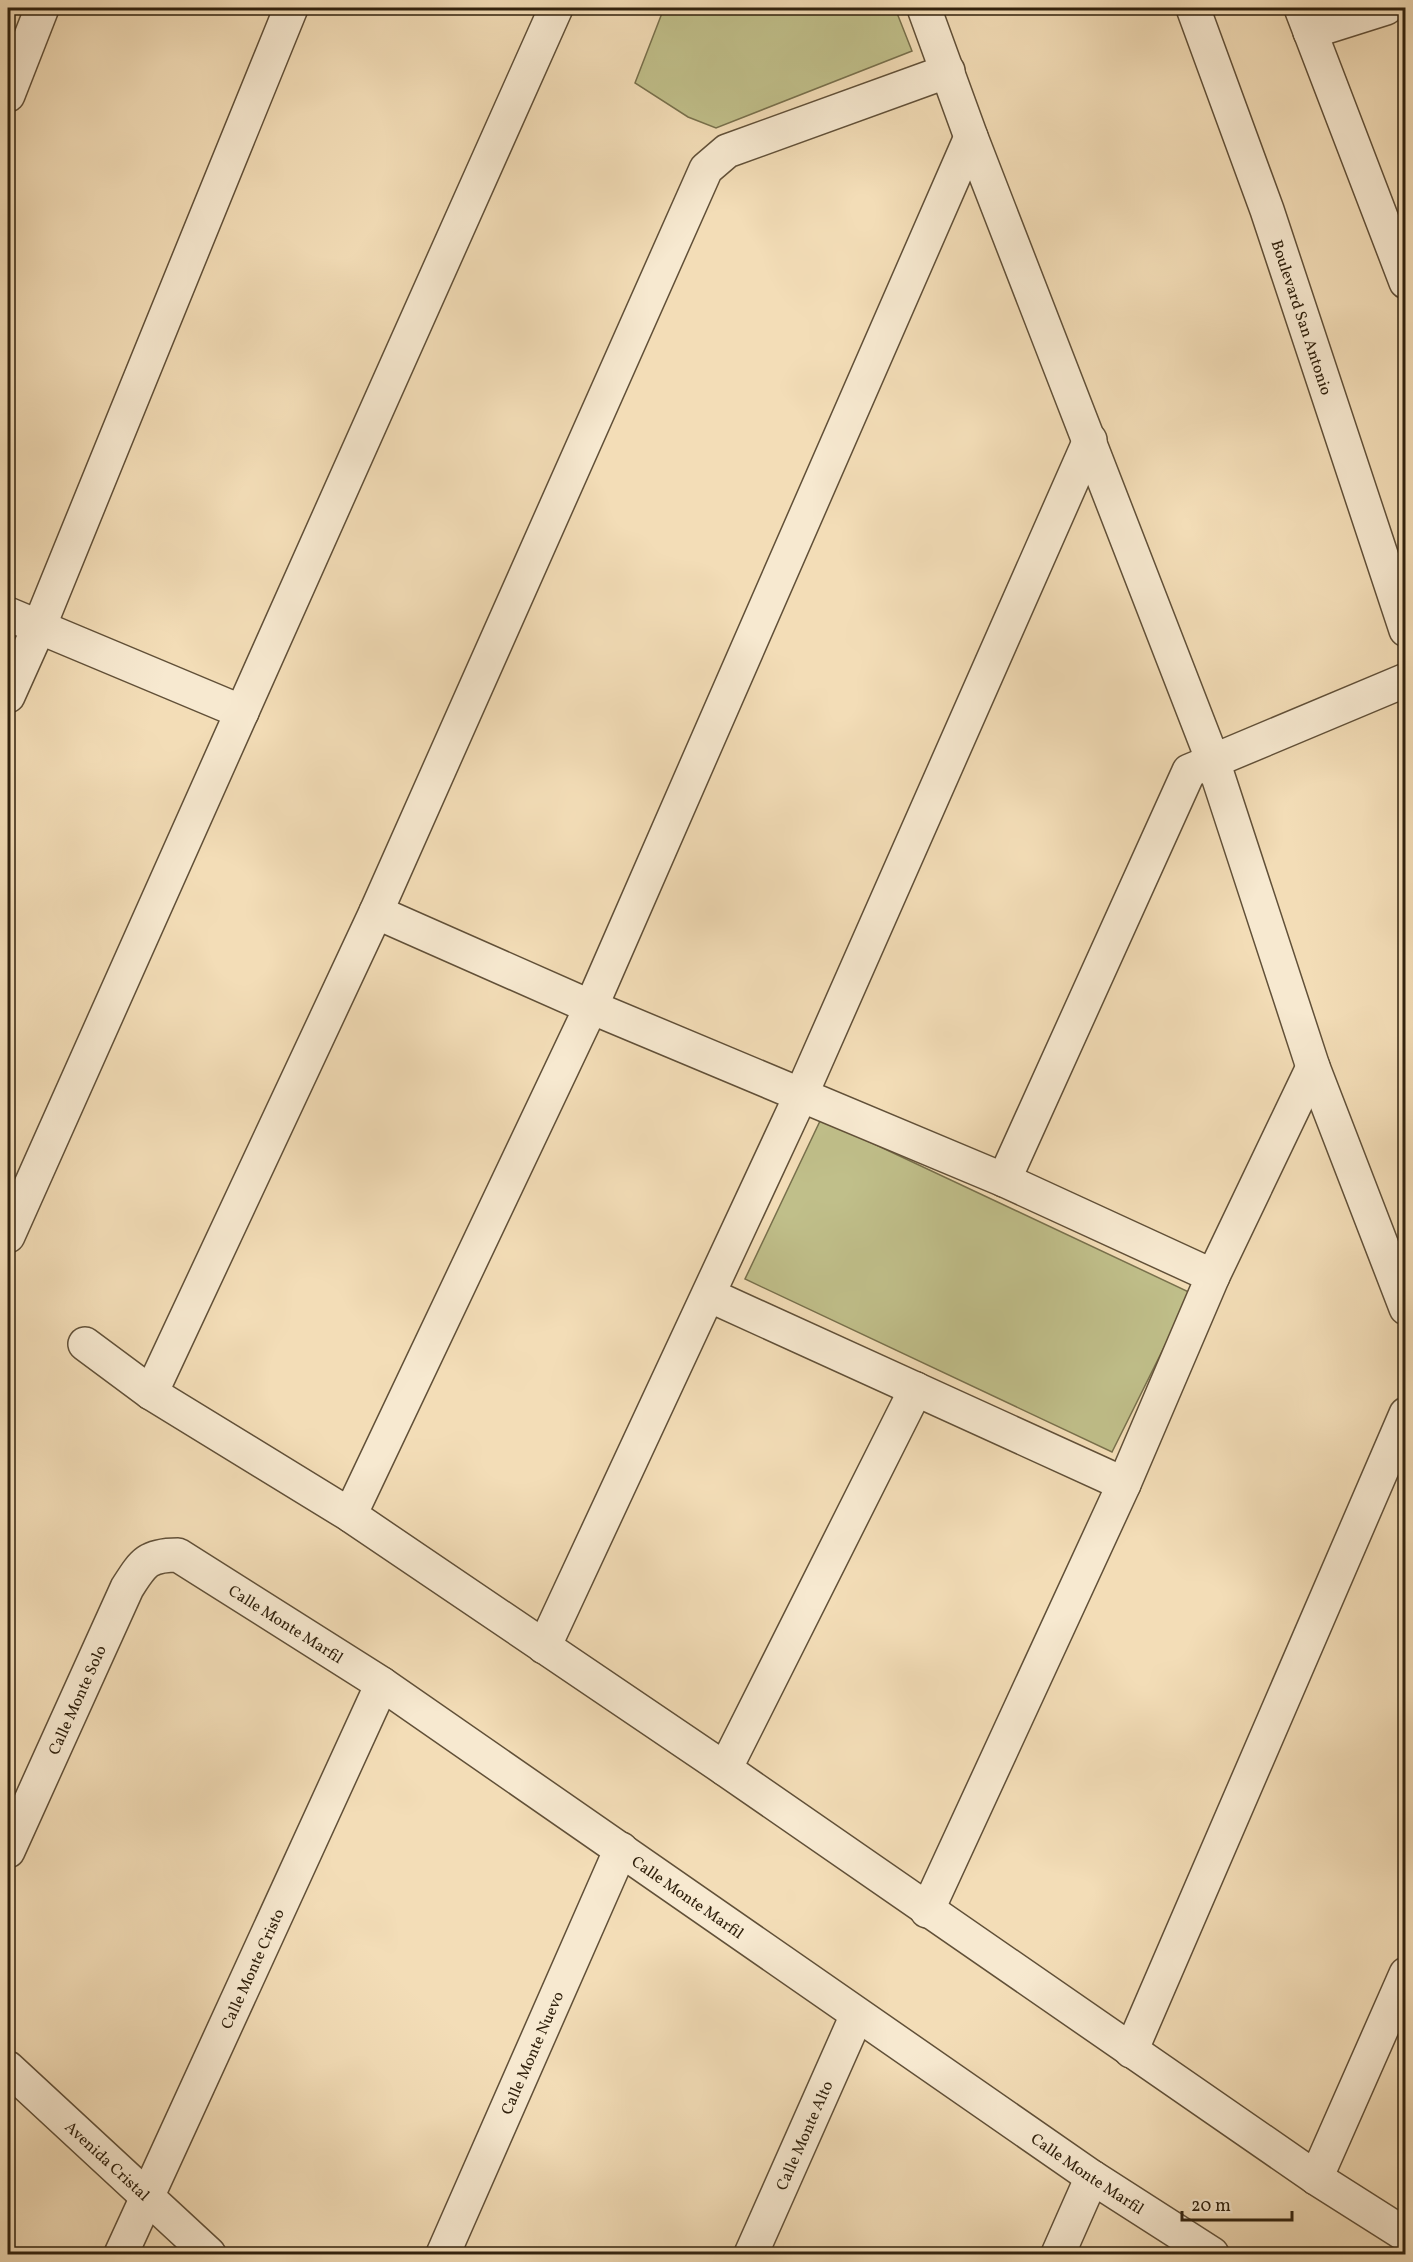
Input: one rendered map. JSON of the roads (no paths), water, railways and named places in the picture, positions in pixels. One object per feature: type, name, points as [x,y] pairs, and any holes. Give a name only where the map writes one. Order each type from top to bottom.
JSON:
[{"type":"street","points":[[8,95],[42,8]]},
{"type":"street","points":[[8,696],[39,627],[291,8]]},
{"type":"street","points":[[8,1236],[556,8]]},
{"type":"street","points":[[924,8],[971,137],[1090,440],[1212,761],[1313,1067],[1406,1308]]},
{"type":"street","name":"Boulevard San Antonio","points":[[1193,8],[1267,210],[1406,630]]},
{"type":"street","points":[[1386,8],[1306,20],[1406,282]]},
{"type":"street","points":[[151,1393],[376,912],[706,169],[727,151],[948,71]]},
{"type":"street","points":[[350,1515],[591,1007],[971,137]]},
{"type":"street","points":[[544,1647],[801,1095],[1090,440]]},
{"type":"street","points":[[8,614],[242,712]]},
{"type":"street","points":[[1004,1180],[1189,771],[1406,680]]},
{"type":"street","points":[[376,912],[591,1007],[1004,1180],[1213,1276]]},
{"type":"street","points":[[927,1911],[1124,1484],[1213,1276],[1313,1067]]},
{"type":"street","points":[[709,1295],[1124,1484]]},
{"type":"street","points":[[85,1344],[151,1393],[350,1515],[725,1769],[927,1911],[1316,2178],[1406,2235]]},
{"type":"street","points":[[725,1769],[916,1389]]},
{"type":"street","points":[[1131,2051],[1406,1414]]},
{"type":"street","name":"Calle Monte Marfil","points":[[156,1555],[178,1555],[382,1684],[1092,2177],[1212,2254]]},
{"type":"street","name":"Calle Monte Solo","points":[[8,1851],[128,1588],[141,1566],[156,1555]]},
{"type":"street","name":"Calle Monte Cristo","points":[[121,2254],[382,1684]]},
{"type":"street","name":"Calle Monte Nuevo","points":[[443,2254],[621,1848]]},
{"type":"street","points":[[1316,2178],[1406,1974]]},
{"type":"street","name":"Calle Monte Alto","points":[[750,2254],[857,2015]]},
{"type":"street","name":"Avenida Cristal","points":[[8,2068],[209,2254]]},
{"type":"street","points":[[1058,2254],[1092,2177]]}]
